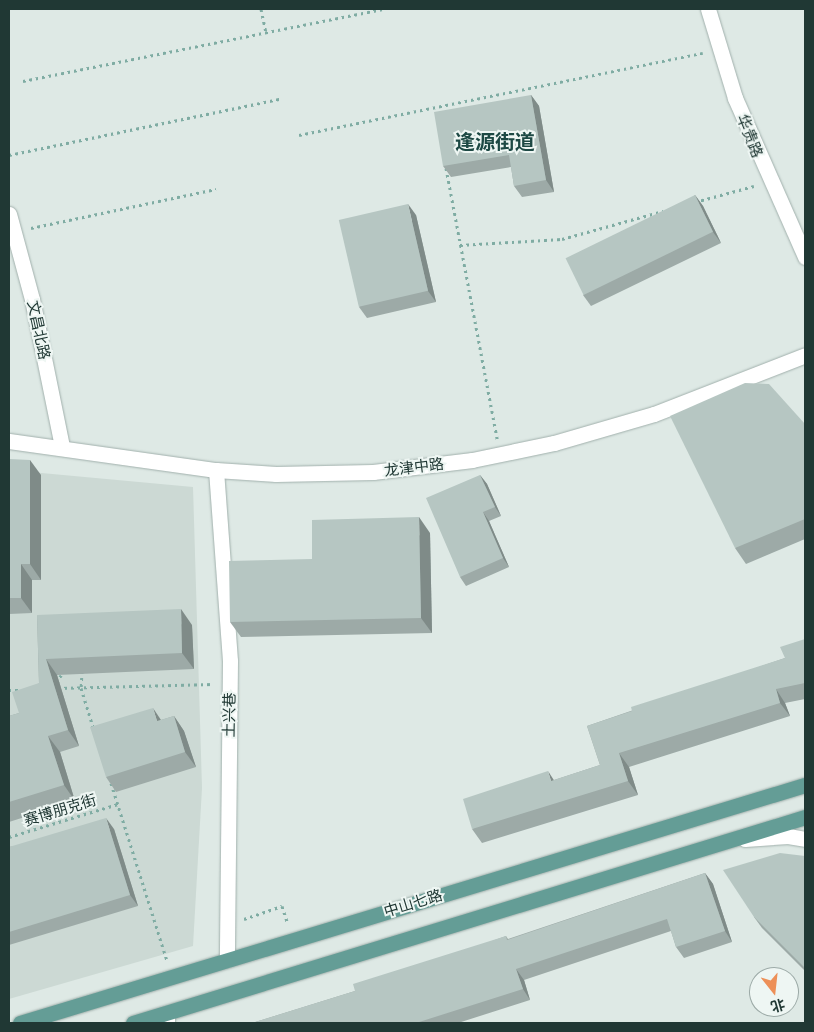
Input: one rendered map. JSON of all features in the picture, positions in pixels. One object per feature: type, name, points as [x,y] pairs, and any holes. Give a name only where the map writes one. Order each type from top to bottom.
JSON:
[{"type":"main road","name":"中山七路","points":[[20,1023],[805,785]]},
{"type":"main road","points":[[134,1023],[167,1018],[805,817]]},
{"type":"street","name":"华贵路","points":[[708,9],[734,98],[769,182],[805,257]]},
{"type":"street","name":"文昌北路","points":[[9,214],[32,299],[62,447]]},
{"type":"street","name":"龙津中路","points":[[9,441],[216,470],[341,474],[472,460],[554,443],[654,414],[805,355]]},
{"type":"street","name":"土兴巷","points":[[216,470],[230,685],[227,960]]},
{"type":"street","points":[[731,840],[788,836],[805,839]]},
{"type":"path","points":[[261,9],[266,32]]},
{"type":"path","points":[[23,80],[382,9]]},
{"type":"path","points":[[299,135],[719,50]]},
{"type":"path","points":[[9,155],[280,99]]},
{"type":"path","points":[[446,167],[500,454]]},
{"type":"path","points":[[684,205],[769,182]]},
{"type":"path","points":[[14,231],[216,189]]},
{"type":"path","points":[[460,246],[562,239],[666,210]]},
{"type":"path","points":[[62,668],[61,675],[53,690],[230,685]]},
{"type":"path","points":[[82,668],[81,688],[95,732]]},
{"type":"path","points":[[9,690],[27,689]]},
{"type":"path","points":[[110,777],[168,962]]},
{"type":"path","name":"赛博朋克街","points":[[9,837],[118,804]]},
{"type":"path","points":[[237,921],[282,906],[288,925]]},
{"type":"shaded area","points":[[9,470],[193,487],[202,788],[193,946],[9,999]]},
{"type":"building","points":[[531,95],[546,180],[514,186],[509,155],[443,166],[434,112]]},
{"type":"building","points":[[695,195],[713,232],[584,295],[566,258]]},
{"type":"building","points":[[408,204],[428,291],[359,307],[339,220]]},
{"type":"building","points":[[745,383],[769,384],[805,424],[805,519],[735,548],[670,416]]},
{"type":"building","points":[[9,459],[30,460],[30,564],[21,564],[21,598],[9,598]]},
{"type":"building","points":[[480,475],[495,507],[483,512],[503,558],[460,577],[426,498]]},
{"type":"building","points":[[419,517],[421,618],[230,622],[229,561],[312,559],[312,520]]},
{"type":"building","points":[[181,609],[182,653],[46,659],[68,730],[48,736],[64,785],[9,802],[9,716],[19,713],[12,692],[39,683],[37,615]]},
{"type":"building","points":[[805,639],[805,683],[776,689],[780,703],[619,753],[628,781],[472,829],[463,799],[548,771],[551,781],[600,765],[587,726],[632,711],[631,707],[785,658],[780,647]]},
{"type":"building","points":[[153,708],[157,721],[174,716],[185,752],[106,777],[90,727]]},
{"type":"building","points":[[106,818],[130,895],[9,932],[9,847]]},
{"type":"building","points":[[780,853],[805,856],[805,968],[754,917],[723,870]]},
{"type":"building","points":[[705,873],[725,931],[676,947],[667,919],[516,969],[523,989],[416,1023],[252,1023],[355,991],[353,984],[506,936],[507,940]]},
{"type":"district","name":"逢源街道","points":[[495,141]]}]
